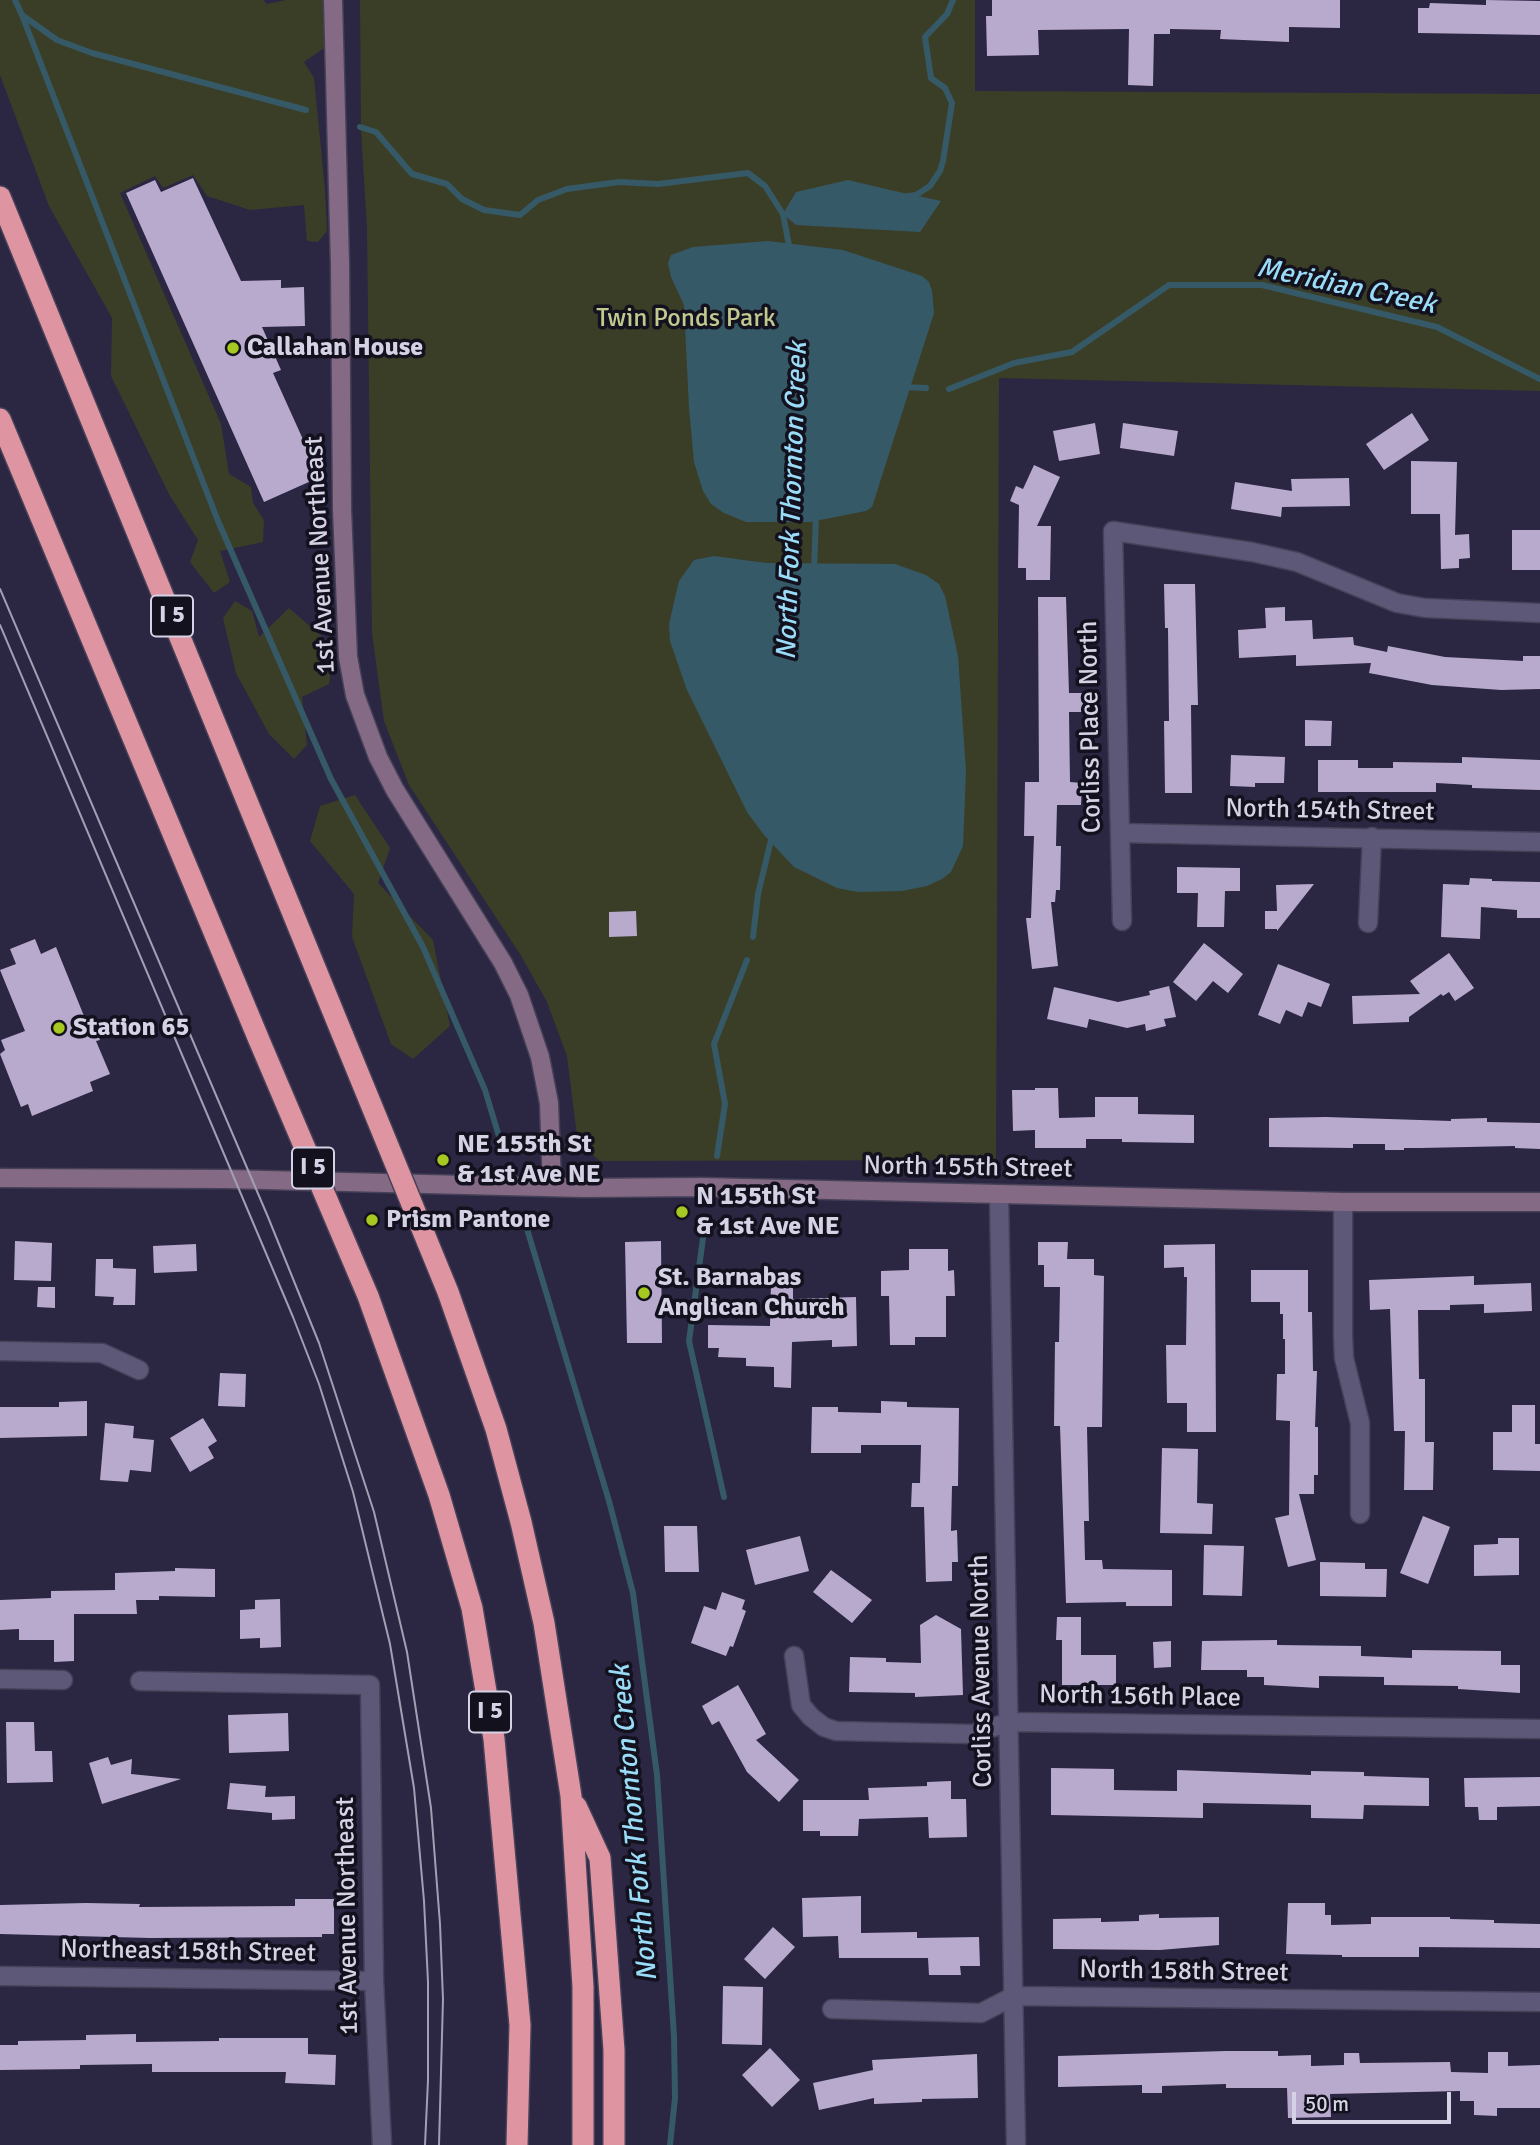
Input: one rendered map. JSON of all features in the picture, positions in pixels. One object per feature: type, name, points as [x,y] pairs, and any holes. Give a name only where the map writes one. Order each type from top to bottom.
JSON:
[{"type":"highway","name":"I 5","points":[[0,197],[448,1292],[496,1429],[544,1623],[571,1796],[583,1987],[583,2145]]},
{"type":"highway","name":"I 5","points":[[0,419],[368,1296],[439,1495],[472,1608],[494,1739],[520,2025],[517,2145]]},
{"type":"highway","points":[[571,1796],[600,1858],[614,2050],[614,2145]]},
{"type":"street","name":"1st Avenue Northeast","points":[[333,0],[344,559],[348,657],[355,695],[378,757],[395,790],[503,963],[519,995],[537,1047],[549,1103],[552,1187]]},
{"type":"street","name":"Corliss Place North","points":[[1122,921],[1113,531],[1252,552],[1297,562],[1397,603],[1425,608],[1540,613]]},
{"type":"street","name":"North 154th Street","points":[[1120,834],[1540,842]]},
{"type":"street","points":[[1368,923],[1372,837]]},
{"type":"street","name":"North 155th Street","points":[[0,1178],[700,1187],[1343,1202],[1540,1202]]},
{"type":"street","name":"Corliss Avenue North","points":[[999,1196],[1016,2145]]},
{"type":"street","points":[[1343,1202],[1344,1358],[1360,1423],[1360,1514]]},
{"type":"street","points":[[0,1351],[102,1353],[139,1370]]},
{"type":"street","name":"North 156th Place","points":[[794,1656],[801,1705],[824,1727],[836,1731],[973,1734],[1009,1723],[1540,1729]]},
{"type":"street","points":[[0,1679],[63,1680]]},
{"type":"street","name":"1st Avenue Northeast","points":[[140,1681],[369,1685],[374,1981],[382,2145]]},
{"type":"street","name":"Northeast 158th Street","points":[[0,1976],[374,1981]]},
{"type":"street","name":"North 158th Street","points":[[832,2009],[981,2013],[1014,1996],[1540,2002]]},
{"type":"green space","points":[[0,0],[263,0],[267,4],[286,0],[324,0],[327,46],[304,62],[314,78],[325,190],[327,231],[318,242],[307,241],[304,205],[250,210],[207,196],[193,175],[163,188],[155,176],[120,193],[221,424],[229,474],[251,487],[253,503],[264,520],[263,542],[220,551],[230,582],[214,593],[190,562],[198,540],[170,496],[111,376],[112,318],[49,206],[0,75]]},
{"type":"green space","name":"Twin Ponds Park","points":[[360,0],[975,0],[975,91],[1540,94],[1540,391],[999,378],[996,1160],[600,1161],[578,1143],[567,1056],[547,1002],[520,954],[409,785],[384,721],[372,633],[367,228],[361,130]]},
{"type":"green space","points":[[235,601],[252,611],[259,637],[289,608],[334,647],[329,684],[302,697],[307,745],[294,759],[269,734],[236,673],[223,618]]},
{"type":"green space","points":[[355,795],[390,848],[378,883],[433,940],[450,1026],[413,1059],[391,1044],[352,937],[354,894],[310,841],[320,806]]},
{"type":"water","points":[[848,180],[941,201],[920,232],[796,225],[783,214],[796,192]]},
{"type":"water","points":[[768,241],[843,250],[922,276],[929,282],[934,313],[872,507],[866,511],[810,522],[746,522],[711,504],[703,491],[694,462],[684,305],[671,277],[668,263],[671,255],[693,247]]},
{"type":"water","points":[[714,556],[766,563],[895,564],[926,575],[939,584],[945,596],[958,656],[966,771],[963,846],[951,872],[942,879],[927,886],[902,891],[858,892],[837,888],[794,867],[747,812],[687,690],[670,641],[669,624],[679,581],[694,560]]},
{"type":"building","points":[[992,0],[1340,0],[1340,28],[1289,27],[1289,42],[1220,39],[1221,30],[1170,29],[1170,34],[1154,34],[1153,86],[1128,85],[1129,29],[1038,30],[1039,55],[987,56],[986,16],[992,16]]},
{"type":"building","points":[[1486,0],[1540,1],[1540,35],[1418,33],[1418,8],[1429,8],[1430,3],[1486,5]]},
{"type":"building","name":"Callahan House","points":[[193,178],[241,281],[281,280],[281,288],[304,287],[305,326],[262,327],[281,370],[273,373],[320,477],[264,502],[126,193],[155,180],[161,192]]},
{"type":"building","points":[[1412,413],[1429,440],[1384,470],[1366,444]]},
{"type":"building","points":[[1095,423],[1100,454],[1059,461],[1053,431]]},
{"type":"building","points":[[1123,423],[1178,431],[1174,456],[1120,448]]},
{"type":"building","points":[[1411,461],[1457,462],[1455,535],[1469,534],[1470,558],[1459,559],[1459,568],[1441,569],[1440,514],[1411,514]]},
{"type":"building","points":[[1034,465],[1060,477],[1037,526],[1051,526],[1050,580],[1026,580],[1026,568],[1018,568],[1019,505],[1010,501],[1016,486],[1023,489]]},
{"type":"building","points":[[1349,478],[1350,506],[1282,507],[1281,517],[1231,509],[1235,482],[1292,491],[1291,479]]},
{"type":"building","points":[[1512,530],[1540,530],[1540,570],[1512,570]]},
{"type":"building","points":[[1164,584],[1195,584],[1198,705],[1191,705],[1192,793],[1165,793],[1164,721],[1169,721],[1168,628],[1165,628]]},
{"type":"building","points":[[1038,597],[1066,597],[1069,693],[1087,693],[1087,712],[1069,712],[1070,782],[1082,783],[1081,805],[1057,805],[1056,846],[1061,846],[1060,890],[1056,890],[1055,902],[1051,902],[1058,966],[1032,969],[1026,918],[1031,918],[1034,836],[1024,836],[1025,782],[1039,782]]},
{"type":"building","points":[[1285,607],[1285,621],[1312,620],[1313,639],[1353,637],[1354,645],[1387,652],[1388,646],[1445,657],[1523,661],[1523,656],[1540,656],[1540,689],[1501,690],[1432,685],[1369,673],[1371,663],[1296,666],[1296,655],[1239,658],[1238,630],[1266,628],[1265,608]]},
{"type":"building","points":[[1305,720],[1332,721],[1331,746],[1305,746]]},
{"type":"building","points":[[1231,755],[1285,757],[1284,783],[1255,783],[1255,787],[1230,786]]},
{"type":"building","points":[[1462,757],[1540,760],[1540,790],[1472,788],[1472,785],[1436,783],[1436,792],[1318,792],[1318,760],[1358,760],[1358,768],[1393,768],[1393,762],[1462,763]]},
{"type":"building","points":[[1177,867],[1240,868],[1240,891],[1225,891],[1224,927],[1197,927],[1198,893],[1177,893]]},
{"type":"building","points":[[1470,878],[1540,882],[1540,918],[1517,918],[1517,910],[1481,907],[1480,939],[1441,937],[1443,884],[1469,885]]},
{"type":"building","points":[[1314,884],[1277,931],[1265,929],[1265,911],[1277,911],[1276,885]]},
{"type":"building","points":[[636,911],[637,936],[609,937],[609,912]]},
{"type":"building","name":"Station 65","points":[[35,939],[41,954],[56,947],[84,1016],[89,1025],[93,1024],[100,1040],[96,1041],[110,1074],[90,1082],[93,1091],[32,1116],[28,1104],[21,1107],[0,1054],[5,1050],[1,1040],[25,1031],[0,970],[16,964],[10,949]]},
{"type":"building","points":[[1204,943],[1243,974],[1228,993],[1213,981],[1196,1001],[1173,982]]},
{"type":"building","points":[[1449,953],[1474,988],[1455,1001],[1449,992],[1443,996],[1441,994],[1409,1017],[1409,1022],[1353,1024],[1352,996],[1420,994],[1410,981]]},
{"type":"building","points":[[1278,964],[1330,984],[1321,1007],[1308,1002],[1302,1017],[1286,1010],[1280,1024],[1258,1015]]},
{"type":"building","points":[[1169,986],[1176,1017],[1164,1019],[1166,1026],[1146,1031],[1145,1024],[1127,1028],[1089,1019],[1087,1028],[1047,1019],[1054,987],[1118,1002],[1150,995],[1149,991]]},
{"type":"building","points":[[1058,1088],[1059,1118],[1095,1117],[1095,1097],[1138,1097],[1138,1114],[1194,1115],[1194,1143],[1086,1139],[1086,1148],[1035,1148],[1035,1130],[1013,1131],[1012,1090]]},
{"type":"building","points":[[1269,1118],[1451,1121],[1487,1118],[1487,1122],[1540,1123],[1540,1149],[1515,1146],[1385,1150],[1385,1144],[1353,1144],[1353,1148],[1269,1147]]},
{"type":"building","points":[[15,1241],[52,1243],[51,1281],[14,1280]]},
{"type":"building","name":"St. Barnabas Anglican Church","points":[[661,1241],[662,1343],[627,1343],[625,1242]]},
{"type":"building","points":[[1038,1242],[1068,1242],[1067,1259],[1094,1259],[1094,1275],[1104,1276],[1102,1427],[1087,1427],[1089,1521],[1084,1521],[1085,1560],[1102,1560],[1103,1569],[1172,1570],[1172,1606],[1126,1606],[1126,1602],[1066,1603],[1060,1426],[1054,1426],[1055,1342],[1059,1342],[1060,1287],[1044,1287],[1044,1265],[1038,1265]]},
{"type":"building","points":[[196,1244],[197,1271],[154,1273],[153,1246]]},
{"type":"building","points":[[1215,1244],[1216,1432],[1187,1432],[1187,1403],[1167,1403],[1166,1345],[1186,1345],[1187,1277],[1184,1277],[1184,1267],[1164,1268],[1164,1245]]},
{"type":"building","points":[[909,1249],[948,1249],[948,1271],[954,1270],[955,1296],[946,1296],[946,1337],[915,1337],[915,1345],[890,1345],[889,1296],[881,1296],[881,1271],[909,1270]]},
{"type":"building","points":[[96,1259],[113,1259],[113,1268],[136,1269],[135,1305],[113,1305],[114,1297],[95,1296]]},
{"type":"building","points":[[1251,1270],[1308,1270],[1313,1371],[1317,1371],[1315,1427],[1318,1427],[1318,1475],[1314,1475],[1314,1494],[1299,1494],[1316,1560],[1288,1567],[1275,1518],[1289,1515],[1290,1421],[1276,1420],[1277,1374],[1285,1374],[1283,1314],[1280,1314],[1280,1302],[1251,1302]]},
{"type":"building","points":[[1474,1276],[1474,1285],[1531,1283],[1532,1311],[1484,1313],[1484,1304],[1450,1305],[1450,1310],[1418,1310],[1419,1379],[1425,1379],[1425,1442],[1434,1442],[1433,1490],[1404,1490],[1405,1431],[1394,1431],[1390,1309],[1370,1310],[1369,1280]]},
{"type":"building","points":[[771,1282],[793,1283],[793,1299],[856,1297],[857,1346],[832,1347],[832,1340],[792,1342],[791,1388],[774,1387],[774,1367],[746,1366],[746,1358],[718,1357],[719,1348],[708,1348],[708,1325],[770,1326]]},
{"type":"building","points":[[38,1287],[55,1287],[55,1308],[37,1307]]},
{"type":"building","points":[[220,1373],[246,1374],[245,1407],[218,1406]]},
{"type":"building","points":[[87,1401],[87,1436],[0,1438],[0,1407],[59,1407],[59,1402]]},
{"type":"building","points":[[881,1401],[907,1402],[907,1407],[959,1408],[958,1486],[952,1486],[951,1531],[957,1530],[958,1562],[952,1562],[952,1581],[926,1582],[924,1507],[911,1507],[912,1483],[920,1483],[921,1445],[861,1445],[861,1453],[811,1453],[812,1407],[838,1407],[838,1412],[881,1413]]},
{"type":"building","points":[[1512,1405],[1535,1405],[1535,1444],[1540,1444],[1540,1471],[1493,1470],[1493,1432],[1512,1432]]},
{"type":"building","points":[[203,1418],[217,1441],[208,1447],[214,1458],[190,1472],[170,1438]]},
{"type":"building","points":[[105,1423],[134,1426],[133,1438],[154,1440],[151,1472],[130,1470],[128,1482],[100,1480]]},
{"type":"building","points":[[1162,1448],[1198,1449],[1197,1503],[1213,1504],[1212,1534],[1160,1533]]},
{"type":"building","points":[[1423,1516],[1450,1527],[1428,1584],[1400,1573]]},
{"type":"building","points":[[664,1526],[697,1526],[699,1572],[665,1572]]},
{"type":"building","points":[[800,1536],[809,1571],[755,1585],[746,1550]]},
{"type":"building","points":[[1498,1538],[1519,1538],[1519,1575],[1474,1576],[1474,1545],[1498,1544]]},
{"type":"building","points":[[1204,1545],[1244,1546],[1242,1596],[1203,1595]]},
{"type":"building","points":[[1320,1562],[1365,1563],[1365,1569],[1387,1569],[1386,1597],[1320,1596]]},
{"type":"building","points":[[175,1568],[215,1569],[215,1597],[159,1596],[159,1600],[136,1600],[137,1614],[74,1614],[74,1661],[54,1662],[54,1640],[19,1640],[19,1629],[0,1630],[0,1600],[51,1598],[51,1591],[115,1590],[115,1573],[175,1571]]},
{"type":"building","points":[[831,1570],[872,1600],[852,1623],[813,1592]]},
{"type":"building","points":[[722,1592],[745,1600],[742,1609],[746,1611],[733,1647],[730,1646],[726,1656],[691,1643],[704,1606],[716,1610]]},
{"type":"building","points":[[280,1599],[281,1647],[260,1648],[260,1638],[240,1639],[240,1610],[255,1609],[255,1600]]},
{"type":"building","points":[[936,1615],[961,1629],[963,1695],[915,1697],[915,1693],[849,1692],[850,1657],[921,1663],[920,1625]]},
{"type":"building","points":[[1057,1617],[1081,1617],[1081,1655],[1116,1655],[1116,1685],[1062,1685],[1062,1640],[1056,1640]]},
{"type":"building","points":[[1277,1640],[1277,1645],[1361,1646],[1361,1656],[1412,1658],[1412,1650],[1501,1651],[1501,1665],[1520,1665],[1520,1693],[1458,1689],[1458,1686],[1384,1685],[1384,1677],[1319,1676],[1319,1688],[1264,1685],[1264,1677],[1247,1677],[1247,1670],[1201,1670],[1202,1641]]},
{"type":"building","points":[[1171,1641],[1171,1667],[1154,1668],[1153,1642]]},
{"type":"building","points":[[738,1685],[766,1734],[756,1740],[799,1780],[779,1802],[747,1772],[719,1721],[712,1725],[702,1706]]},
{"type":"building","points":[[288,1713],[289,1751],[229,1753],[228,1715]]},
{"type":"building","points":[[6,1722],[34,1722],[35,1751],[52,1751],[53,1782],[7,1783]]},
{"type":"building","points":[[108,1757],[111,1765],[132,1759],[131,1774],[181,1779],[102,1804],[89,1763]]},
{"type":"building","points":[[1051,1768],[1114,1769],[1114,1790],[1177,1791],[1177,1770],[1311,1775],[1311,1771],[1364,1772],[1364,1776],[1429,1778],[1429,1806],[1364,1805],[1363,1819],[1311,1818],[1311,1805],[1203,1803],[1203,1818],[1051,1815]]},
{"type":"building","points":[[1540,1777],[1540,1806],[1497,1807],[1497,1820],[1479,1820],[1478,1807],[1465,1807],[1464,1778]]},
{"type":"building","points":[[951,1781],[951,1799],[966,1799],[967,1837],[929,1838],[928,1817],[859,1819],[858,1836],[820,1836],[820,1831],[803,1831],[803,1800],[869,1800],[868,1788],[927,1786],[927,1782]]},
{"type":"building","points":[[230,1783],[266,1786],[265,1797],[295,1796],[295,1819],[272,1820],[272,1813],[227,1809]]},
{"type":"building","points":[[861,1896],[861,1933],[917,1932],[917,1938],[979,1937],[980,1966],[960,1966],[961,1975],[929,1975],[928,1958],[839,1958],[838,1936],[803,1937],[802,1898]]},
{"type":"building","points":[[295,1899],[334,1899],[334,1934],[322,1934],[322,1937],[150,1938],[0,1934],[0,1905],[86,1903],[140,1904],[139,1907],[295,1906]]},
{"type":"building","points":[[1288,1903],[1325,1903],[1325,1915],[1331,1915],[1331,1925],[1371,1924],[1371,1917],[1450,1917],[1494,1920],[1494,1923],[1540,1924],[1540,1948],[1419,1947],[1419,1957],[1286,1954]]},
{"type":"building","points":[[1159,1914],[1159,1918],[1219,1917],[1219,1945],[1160,1950],[1053,1949],[1053,1919],[1101,1918],[1101,1922],[1139,1921],[1139,1915]]},
{"type":"building","points":[[773,1927],[795,1947],[765,1979],[744,1959]]},
{"type":"building","points":[[723,1986],[763,1987],[762,2045],[722,2044]]},
{"type":"building","points":[[136,2034],[136,2042],[308,2038],[308,2054],[336,2055],[335,2085],[285,2083],[286,2072],[152,2072],[152,2064],[80,2065],[80,2069],[0,2070],[0,2045],[18,2045],[18,2041],[86,2040],[86,2035]]},
{"type":"building","points":[[770,2048],[800,2080],[772,2107],[742,2075]]},
{"type":"building","points":[[1278,2051],[1278,2056],[1311,2055],[1311,2066],[1344,2065],[1344,2053],[1359,2053],[1360,2063],[1450,2062],[1451,2072],[1488,2073],[1488,2052],[1508,2052],[1508,2066],[1540,2065],[1540,2108],[1497,2108],[1497,2116],[1474,2115],[1474,2101],[1460,2101],[1460,2091],[1330,2094],[1331,2117],[1288,2118],[1287,2088],[1226,2088],[1226,2084],[1162,2086],[1162,2093],[1142,2093],[1142,2085],[1058,2087],[1058,2056]]},
{"type":"building","points":[[977,2054],[978,2098],[922,2099],[922,2102],[874,2104],[874,2098],[819,2110],[813,2083],[873,2070],[872,2060]]},
{"type":"waterway","name":"North Fork Thornton Creek","points":[[15,0],[22,15],[57,40],[92,53],[306,110]]},
{"type":"waterway","points":[[908,196],[916,195],[930,186],[943,161],[952,103],[945,88],[931,78],[925,37],[947,14],[953,0]]},
{"type":"waterway","points":[[22,15],[218,521],[331,779],[423,947],[485,1090],[501,1143]]},
{"type":"waterway","name":"North Fork Thornton Creek","points":[[360,127],[376,132],[412,174],[447,184],[462,199],[484,210],[520,215],[538,200],[567,189],[619,182],[658,184],[748,173],[765,186],[783,214],[790,251]]},
{"type":"waterway","name":"Meridian Creek","points":[[949,389],[1014,363],[1072,352],[1169,285],[1262,285],[1437,327],[1540,379]]},
{"type":"waterway","name":"Meridian Creek","points":[[903,387],[926,388]]},
{"type":"waterway","name":"North Fork Thornton Creek","points":[[814,571],[816,515]]},
{"type":"waterway","name":"North Fork Thornton Creek","points":[[753,937],[758,894],[772,836]]},
{"type":"waterway","name":"North Fork Thornton Creek","points":[[717,1156],[725,1104],[714,1044],[747,960]]},
{"type":"waterway","name":"North Fork Thornton Creek","points":[[527,1229],[609,1501],[633,1593],[657,1775],[674,2036],[675,2098],[670,2145]]},
{"type":"waterway","name":"North Fork Thornton Creek","points":[[704,1231],[689,1341],[724,1497]]},
{"type":"tram line","points":[[0,589],[268,1217],[319,1343],[374,1512],[407,1652],[431,1808],[443,1999],[439,2145]]},
{"type":"tram line","points":[[0,625],[293,1317],[319,1384],[353,1492],[390,1644],[414,1788],[428,1982],[425,2145]]},
{"type":"place","name":"Callahan House","points":[[233,348]]},
{"type":"place","name":"Station 65","points":[[59,1028]]},
{"type":"place","name":"NE 155th St & 1st Ave NE","points":[[443,1160]]},
{"type":"place","name":"N 155th St & 1st Ave NE","points":[[682,1212]]},
{"type":"place","name":"Prism Pantone","points":[[372,1220]]},
{"type":"place","name":"St. Barnabas Anglican Church","points":[[644,1293]]}]
